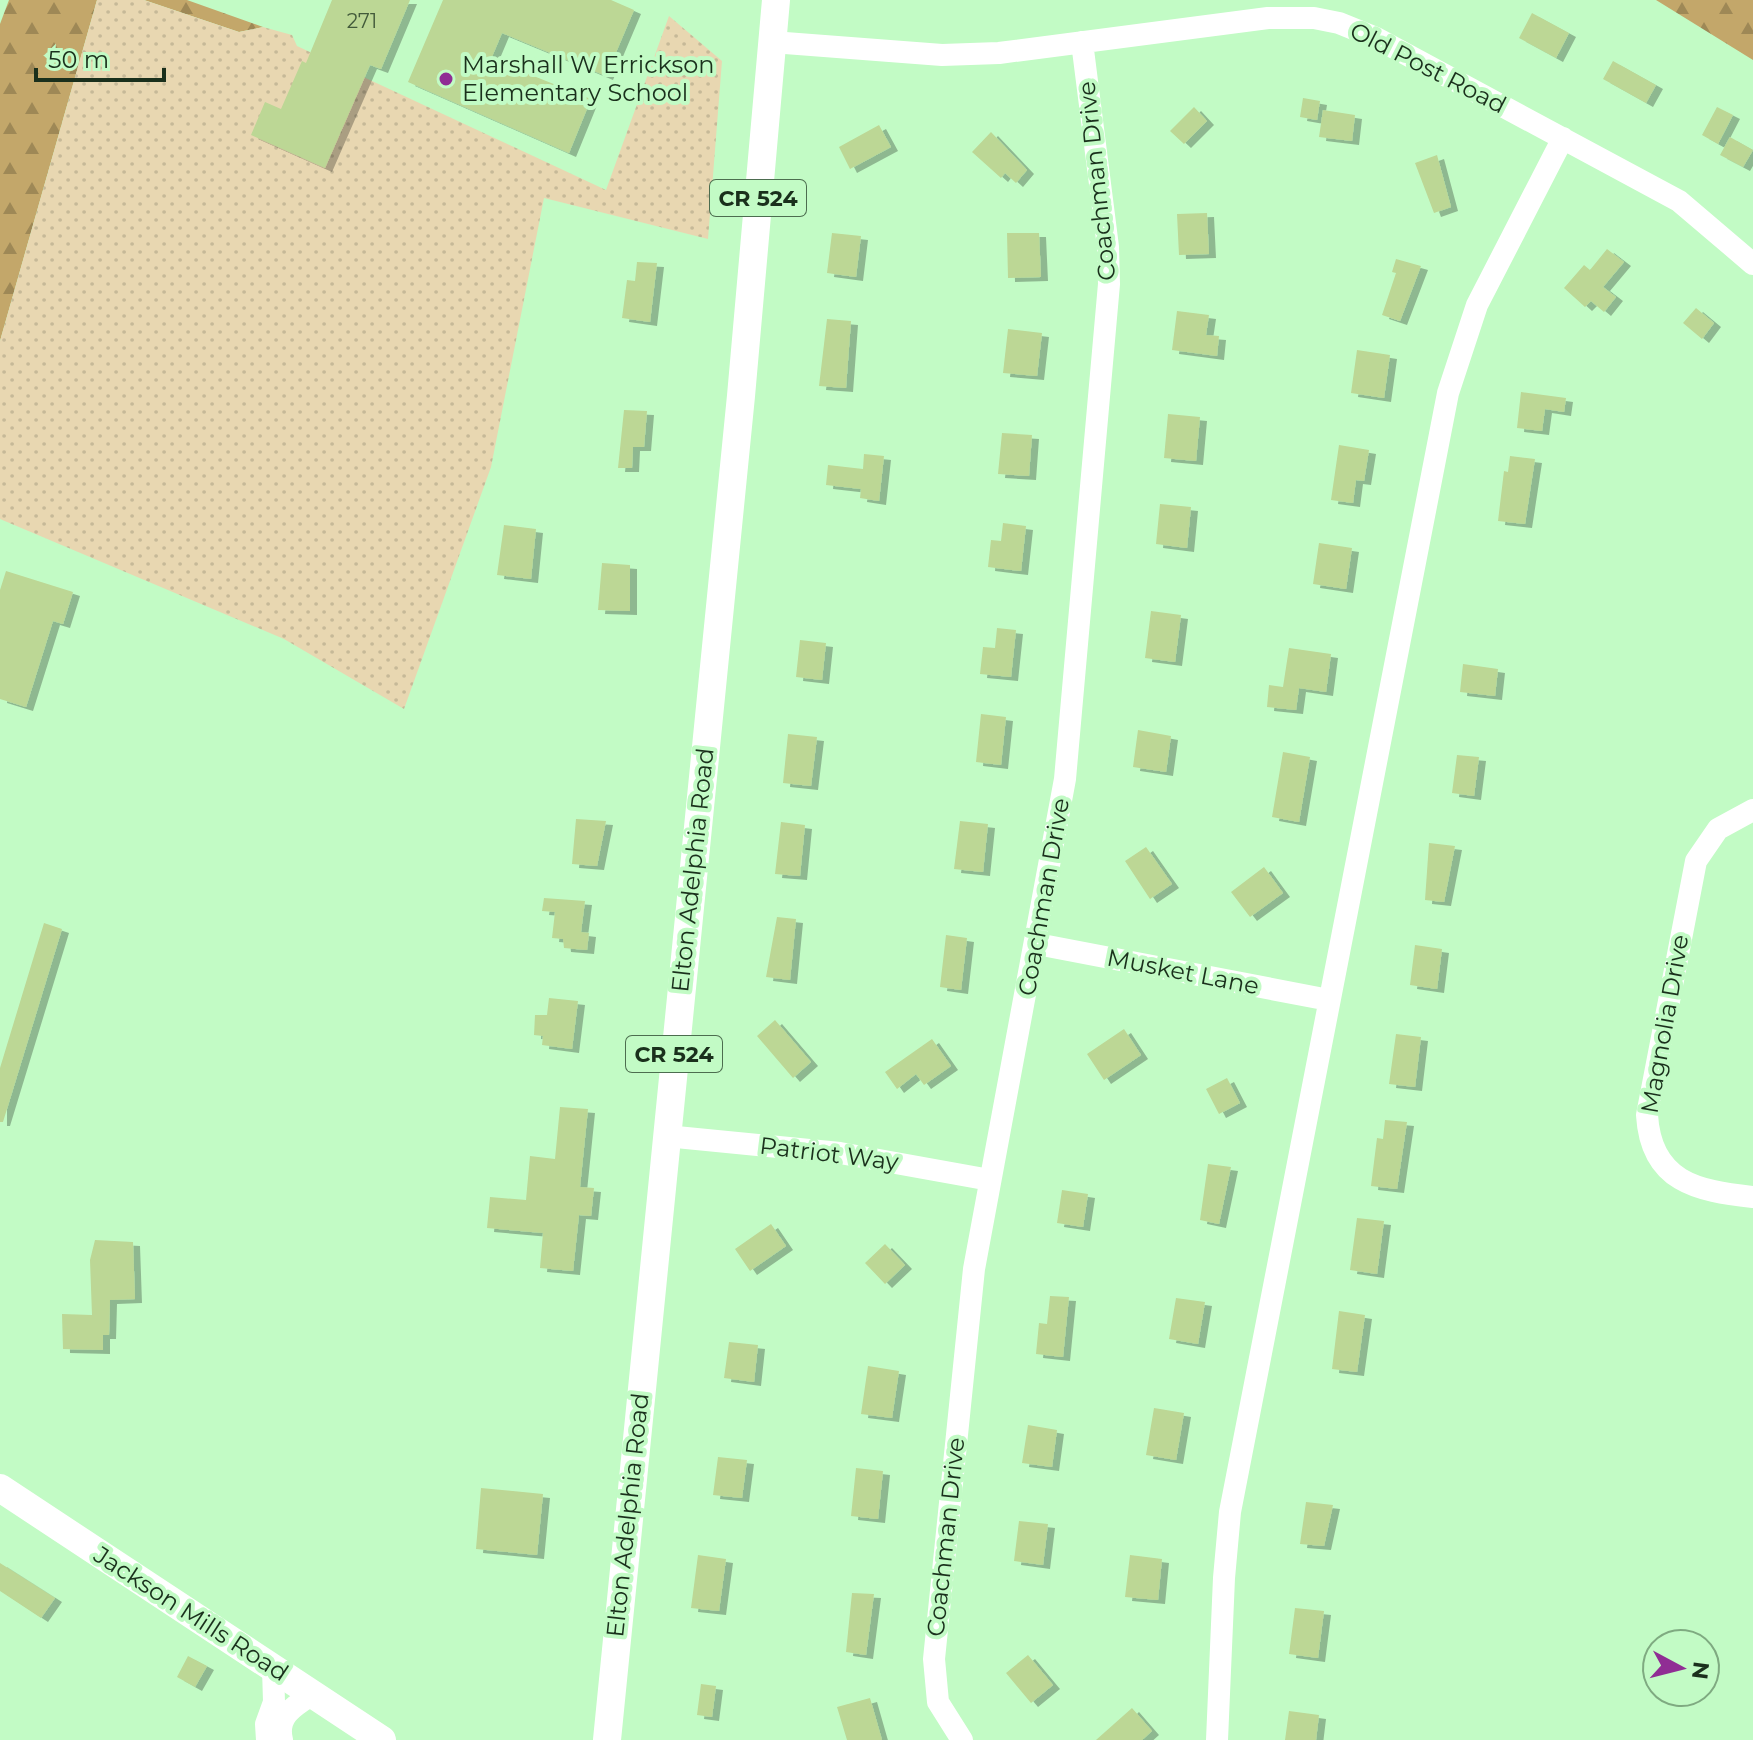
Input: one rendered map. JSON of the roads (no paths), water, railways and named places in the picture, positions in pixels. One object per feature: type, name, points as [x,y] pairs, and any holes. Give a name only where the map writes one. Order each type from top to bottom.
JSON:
[{"type":"main road","name":"Elton Adelphia Road","points":[[607,1740],[776,0]]},
{"type":"main road","name":"Jackson Mills Road","points":[[0,1488],[382,1740]]},
{"type":"street","name":"Old Post Road","points":[[772,42],[942,55],[1082,42],[1267,9],[1314,18],[1359,30],[1679,201],[1753,264]]},
{"type":"street","name":"Coachman Drive","points":[[962,1740],[947,1721],[938,1702],[934,1659],[966,1326],[1065,779],[1107,327],[1108,247],[1082,42]]},
{"type":"street","points":[[1217,1740],[1230,1512],[1448,393],[1477,305],[1563,138]]},
{"type":"street","name":"Magnolia Drive","points":[[1753,810],[1718,829],[1696,861],[1647,1115],[1655,1152],[1680,1180],[1703,1191],[1753,1197]]},
{"type":"street","name":"Musket Lane","points":[[1037,944],[1329,1000]]},
{"type":"street","name":"Patriot Way","points":[[666,1136],[840,1153],[990,1180]]},
{"type":"street","points":[[267,1740],[266,1724],[274,1702],[273,1668]]},
{"type":"street","points":[[282,1740],[280,1728],[283,1718],[313,1694]]},
{"type":"place","name":"Marshall W Errickson Elementary School","points":[[446,79]]}]
